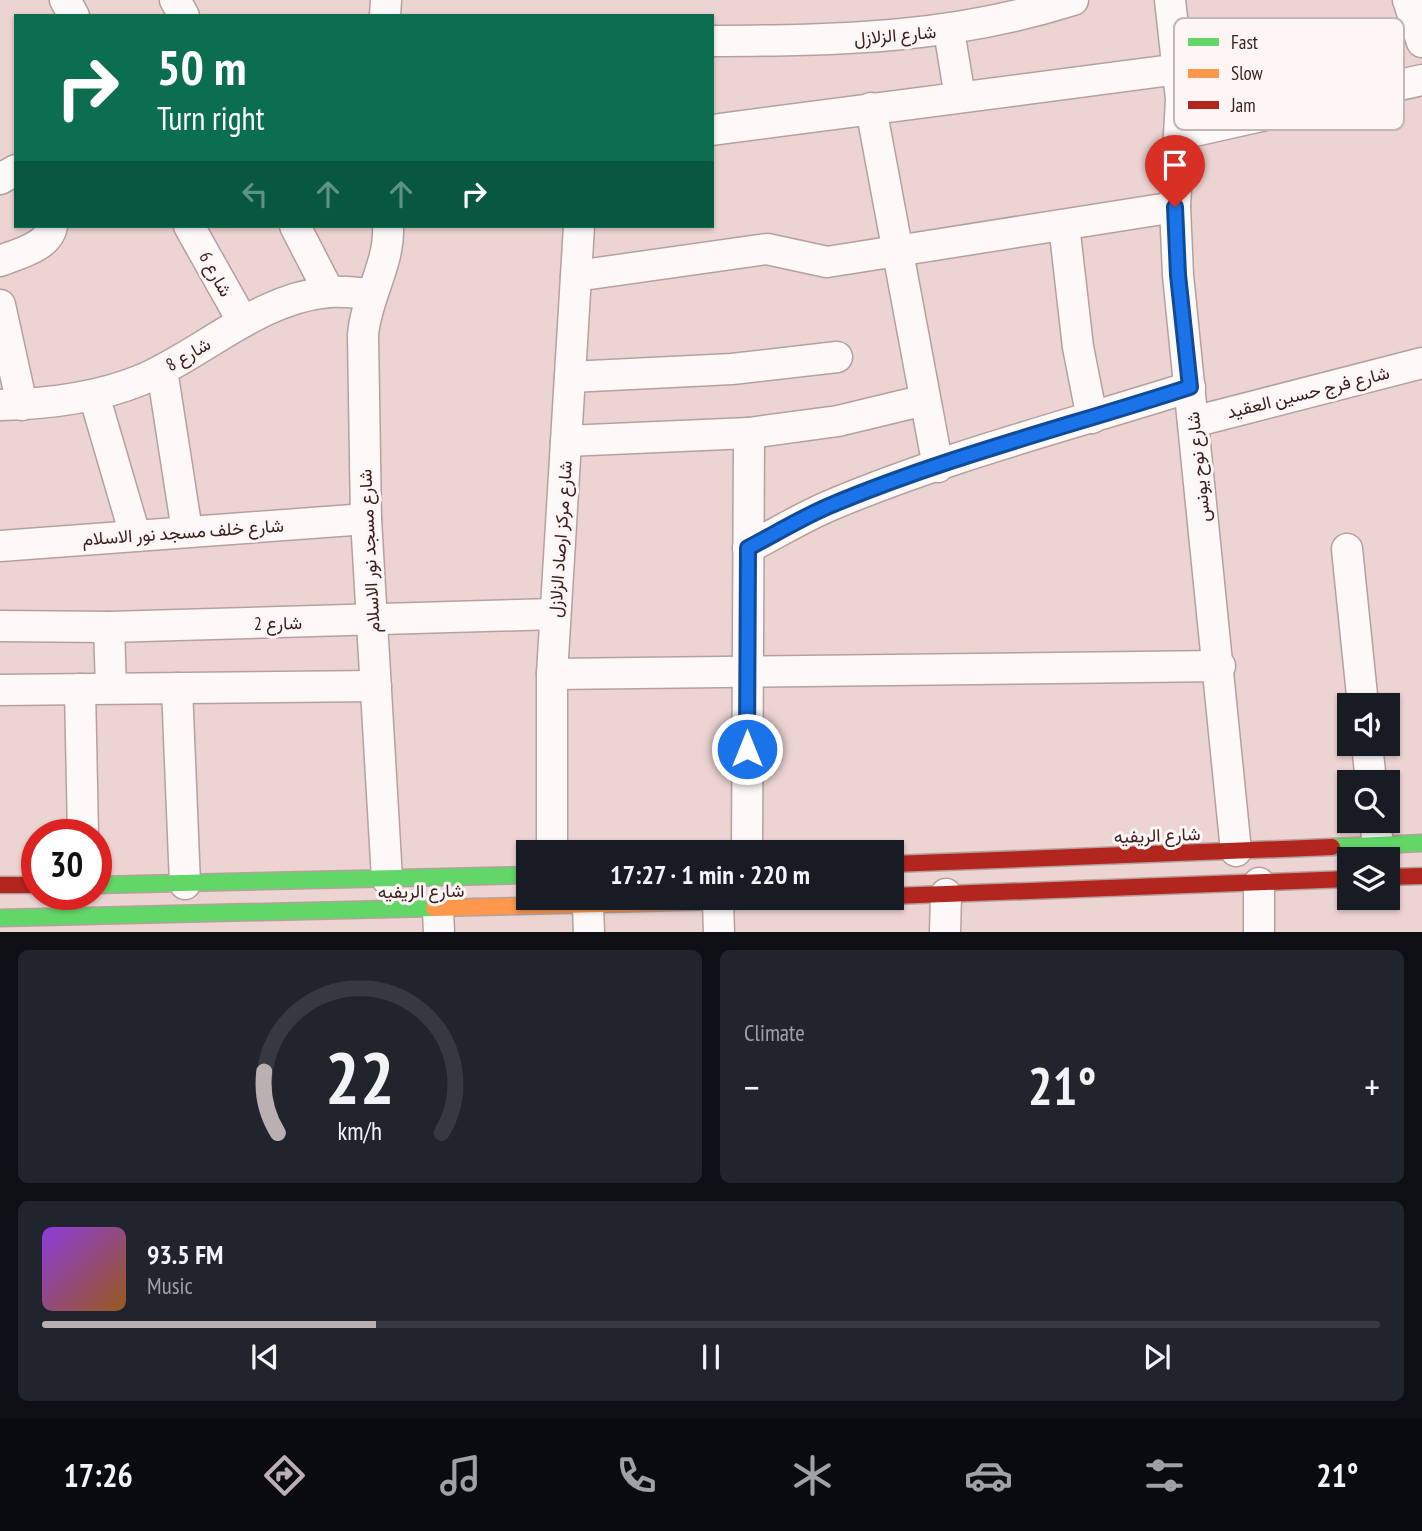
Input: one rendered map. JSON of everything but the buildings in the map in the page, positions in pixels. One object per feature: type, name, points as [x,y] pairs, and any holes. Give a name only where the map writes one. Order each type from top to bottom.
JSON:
[{"type":"street","name":"شارع الزلازل","points":[[714,41],[859,40],[949,31],[994,22],[1073,0]]},
{"type":"street","name":"شارع نوح يونس","points":[[1170,0],[1174,31]]},
{"type":"street","points":[[1408,0],[1422,42]]},
{"type":"street","points":[[949,31],[960,97]]},
{"type":"street","points":[[714,130],[1174,70]]},
{"type":"street","points":[[1404,84],[1422,80]]},
{"type":"street","points":[[871,108],[938,467]]},
{"type":"street","name":"شارع نوح يونس","points":[[1181,130],[1175,207],[1178,275],[1220,666],[1236,851]]},
{"type":"street","points":[[1181,134],[1199,130]]},
{"type":"street","points":[[576,276],[767,249],[827,262],[1175,207]]},
{"type":"street","points":[[1064,225],[1078,347],[1091,418]]},
{"type":"street","points":[[0,261],[40,244],[49,237],[51,228]]},
{"type":"street","name":"شارع 6","points":[[190,228],[243,322]]},
{"type":"street","points":[[296,228],[329,292]]},
{"type":"street","name":"شارع مسجد نور الاسلام","points":[[387,879],[366,519],[363,335],[370,294],[386,253],[388,228]]},
{"type":"street","name":"شارع مركز ارصاد الزلازل","points":[[552,840],[552,674],[579,228]]},
{"type":"street","name":"شارع 8","points":[[11,405],[94,395],[162,370],[243,322],[298,298],[329,292],[370,294]]},
{"type":"street","points":[[0,305],[11,405]]},
{"type":"street","points":[[570,377],[718,370],[837,357]]},
{"type":"street","name":"شارع فرج حسين العقيد","points":[[1193,422],[1422,363]]},
{"type":"street","points":[[162,370],[187,531]]},
{"type":"street","points":[[748,548],[829,506],[938,467],[1190,387]]},
{"type":"street","points":[[94,395],[135,535]]},
{"type":"street","points":[[566,441],[749,433],[838,421],[925,400]]},
{"type":"street","points":[[747,840],[749,433]]},
{"type":"street","name":"شارع خلف مسجد نور الاسلام","points":[[0,546],[366,519]]},
{"type":"street","points":[[1347,549],[1362,693]]},
{"type":"street","name":"شارع 2","points":[[0,626],[109,627],[555,614]]},
{"type":"street","points":[[109,627],[111,688]]},
{"type":"street","points":[[552,674],[1220,666]]},
{"type":"street","points":[[0,690],[376,686]]},
{"type":"street","points":[[177,688],[184,884]]},
{"type":"street","points":[[80,689],[83,819]]},
{"type":"street","name":"شارع الريفيه","points":[[904,864],[1236,851],[1376,833],[1422,843]]},
{"type":"street","name":"شارع الريفيه","points":[[112,885],[516,875]]},
{"type":"street","points":[[1400,877],[1422,876]]},
{"type":"street","points":[[904,896],[1337,880]]},
{"type":"street","points":[[1259,883],[1259,932]]},
{"type":"street","points":[[0,885],[21,885]]},
{"type":"street","points":[[945,932],[946,894]]},
{"type":"street","name":"شارع الريفيه","points":[[0,918],[274,923],[439,921],[516,908]]},
{"type":"street","name":"شارع الريفيه","points":[[569,910],[588,919],[657,910]]},
{"type":"street","points":[[718,910],[719,932]]},
{"type":"traffic: fast","points":[[1332,847],[1422,843]]},
{"type":"traffic: fast","points":[[112,885],[516,875]]},
{"type":"traffic: fast","points":[[0,918],[434,908]]},
{"type":"traffic: slow","points":[[434,908],[516,906]]},
{"type":"traffic: jam","points":[[904,864],[1332,847]]},
{"type":"traffic: jam","points":[[1400,877],[1422,876]]},
{"type":"traffic: jam","points":[[904,896],[1337,879]]},
{"type":"traffic: jam","points":[[0,885],[21,885]]},
{"type":"route","points":[[747,749],[748,548],[829,506],[938,467],[1190,387],[1175,241],[1175,207]]}]
